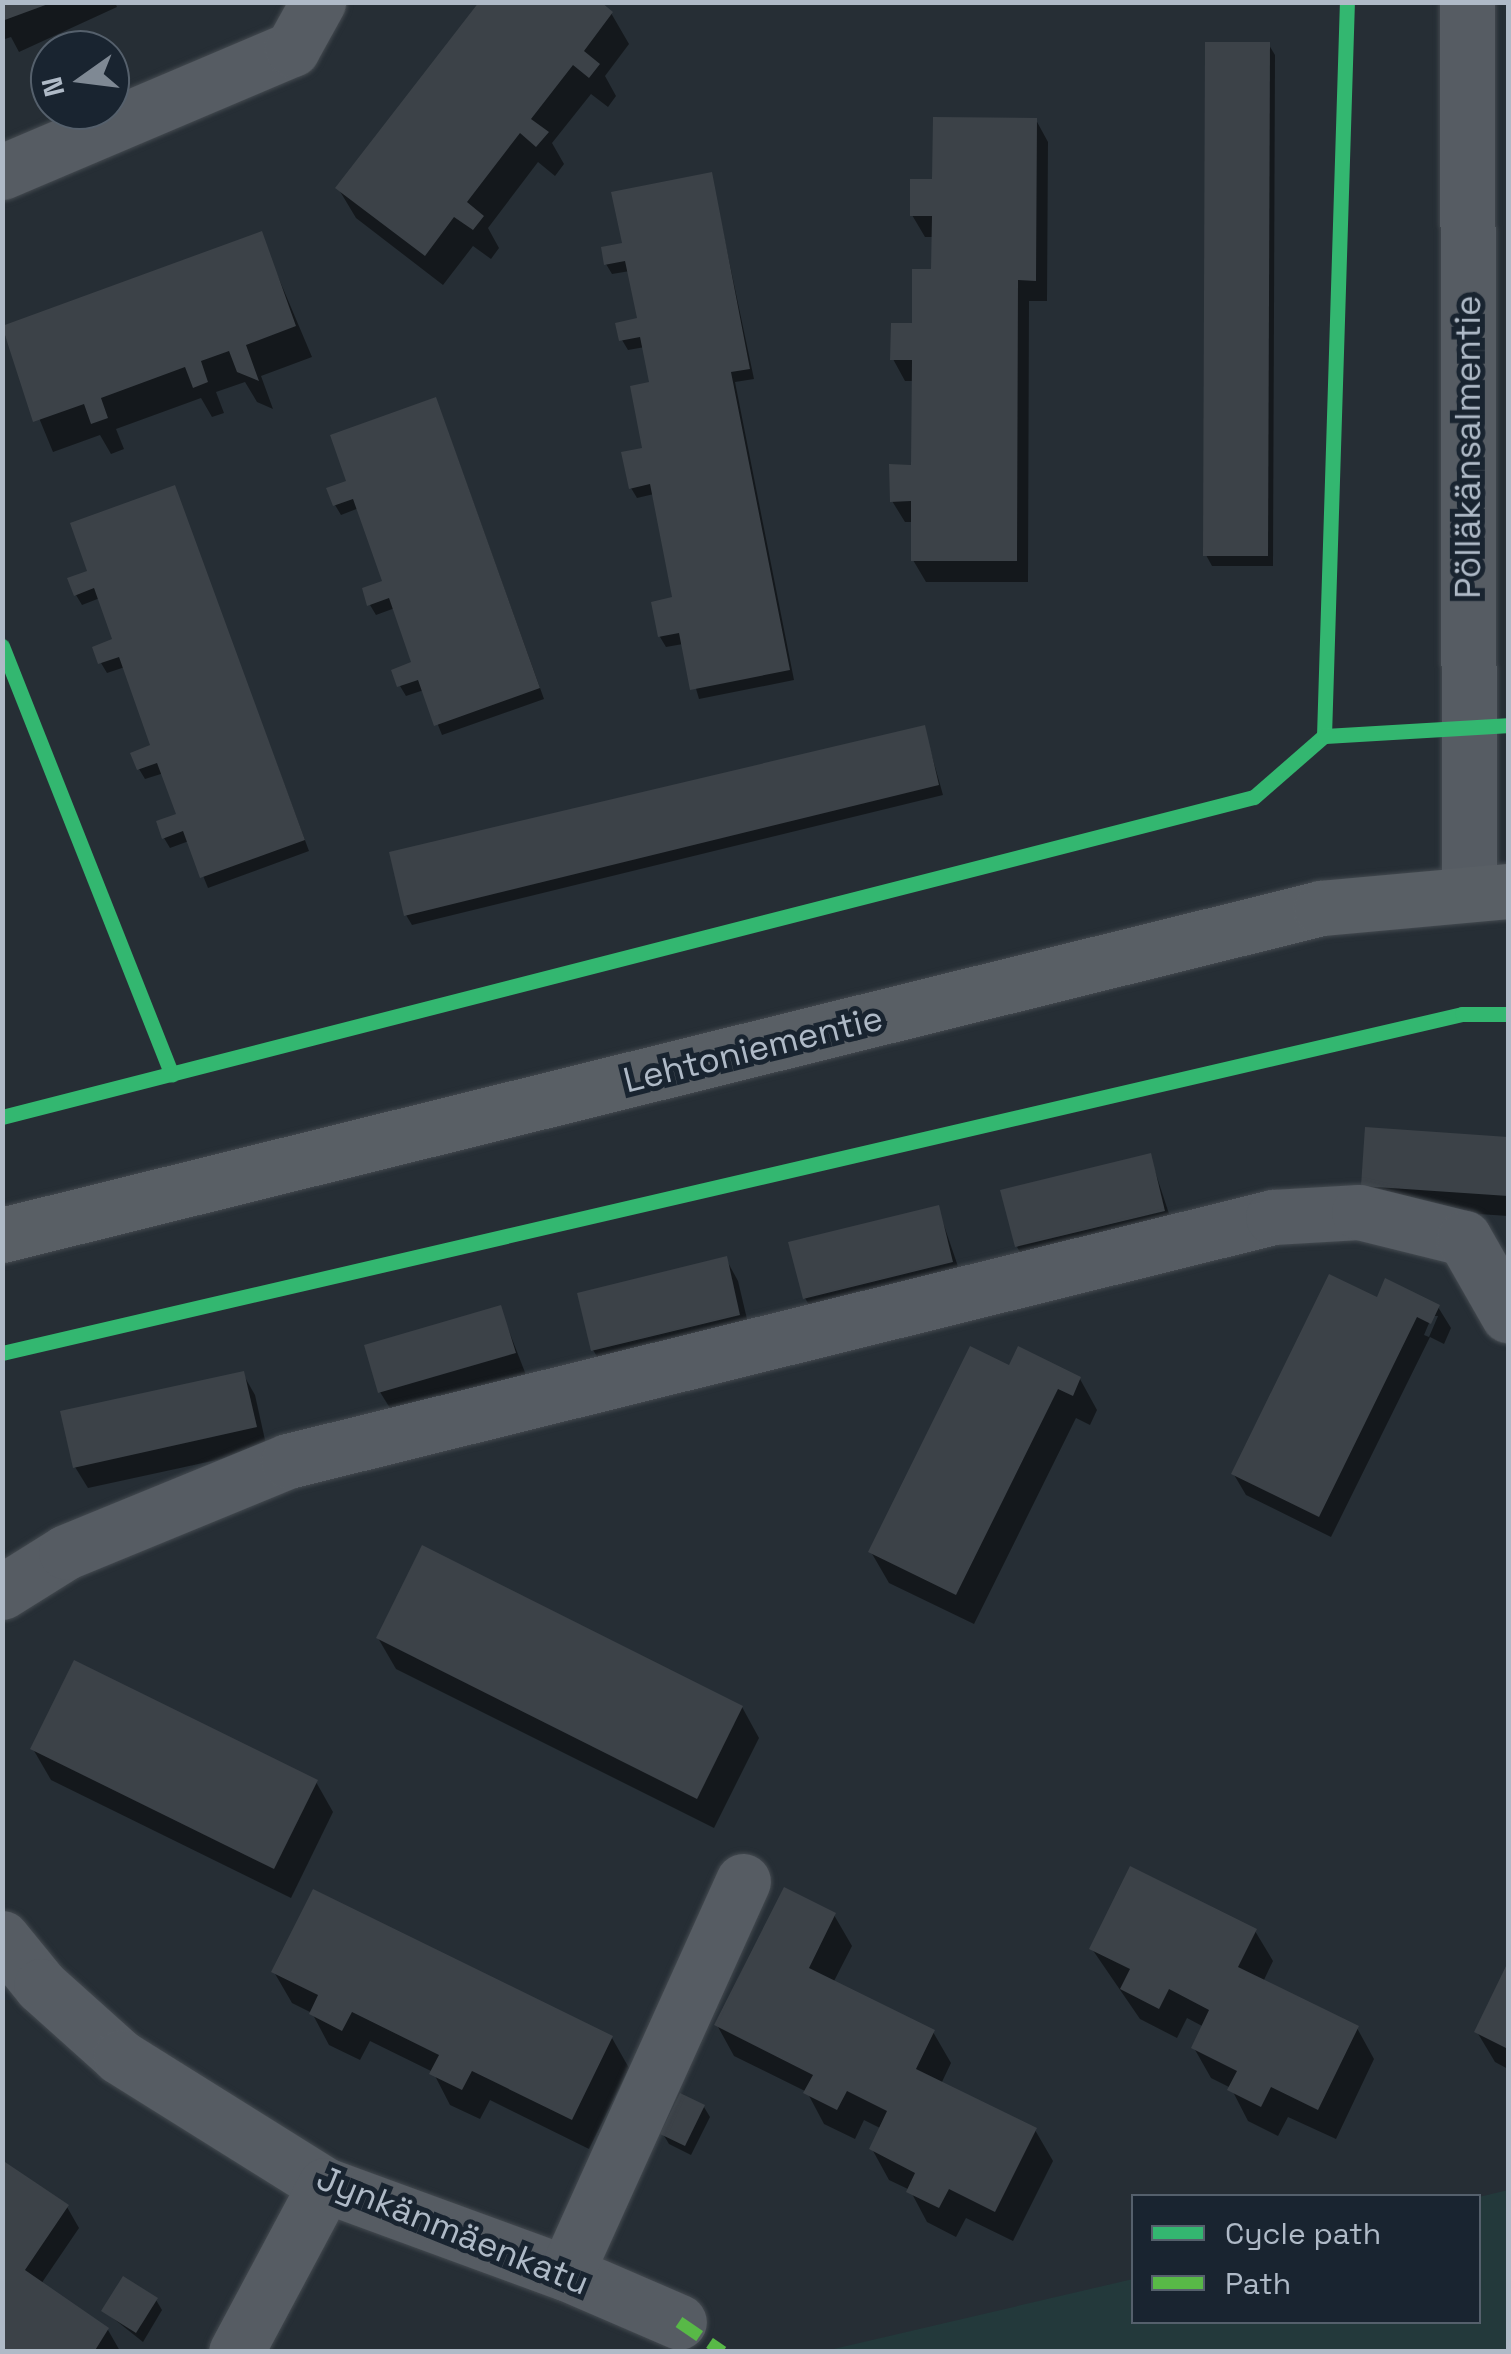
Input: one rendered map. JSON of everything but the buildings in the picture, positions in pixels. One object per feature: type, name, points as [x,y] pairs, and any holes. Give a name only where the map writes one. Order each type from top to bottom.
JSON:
[{"type":"main road","name":"Lehtoniementie","points":[[2,1235],[1322,908],[1489,891]]},
{"type":"street","points":[[2,172],[292,48],[318,2]]},
{"type":"street","name":"Pölläkänsalmentie","points":[[1467,2],[1489,891]]},
{"type":"street","points":[[2,1592],[66,1552],[288,1460],[1273,1217],[1359,1212],[1464,1238],[1508,1315]]},
{"type":"street","points":[[566,2273],[743,1881]]},
{"type":"street","name":"Jynkänmäenkatu","points":[[2,1938],[41,1986],[120,2057],[325,2185],[566,2273],[679,2322]]},
{"type":"street","points":[[236,2352],[325,2185]]},
{"type":"green space","points":[[1508,2190],[1508,2351],[825,2351],[1131,2279],[1131,2324],[1481,2324],[1481,2197]]},
{"type":"marked path","points":[[679,2322],[723,2352]]},
{"type":"cycle path","points":[[1324,736],[1347,2]]},
{"type":"cycle path","points":[[2,646],[172,1075]]},
{"type":"cycle path","points":[[2,1117],[1254,797],[1324,736],[1508,725]]},
{"type":"cycle path","points":[[2,1353],[1462,1014],[1508,1014]]}]
